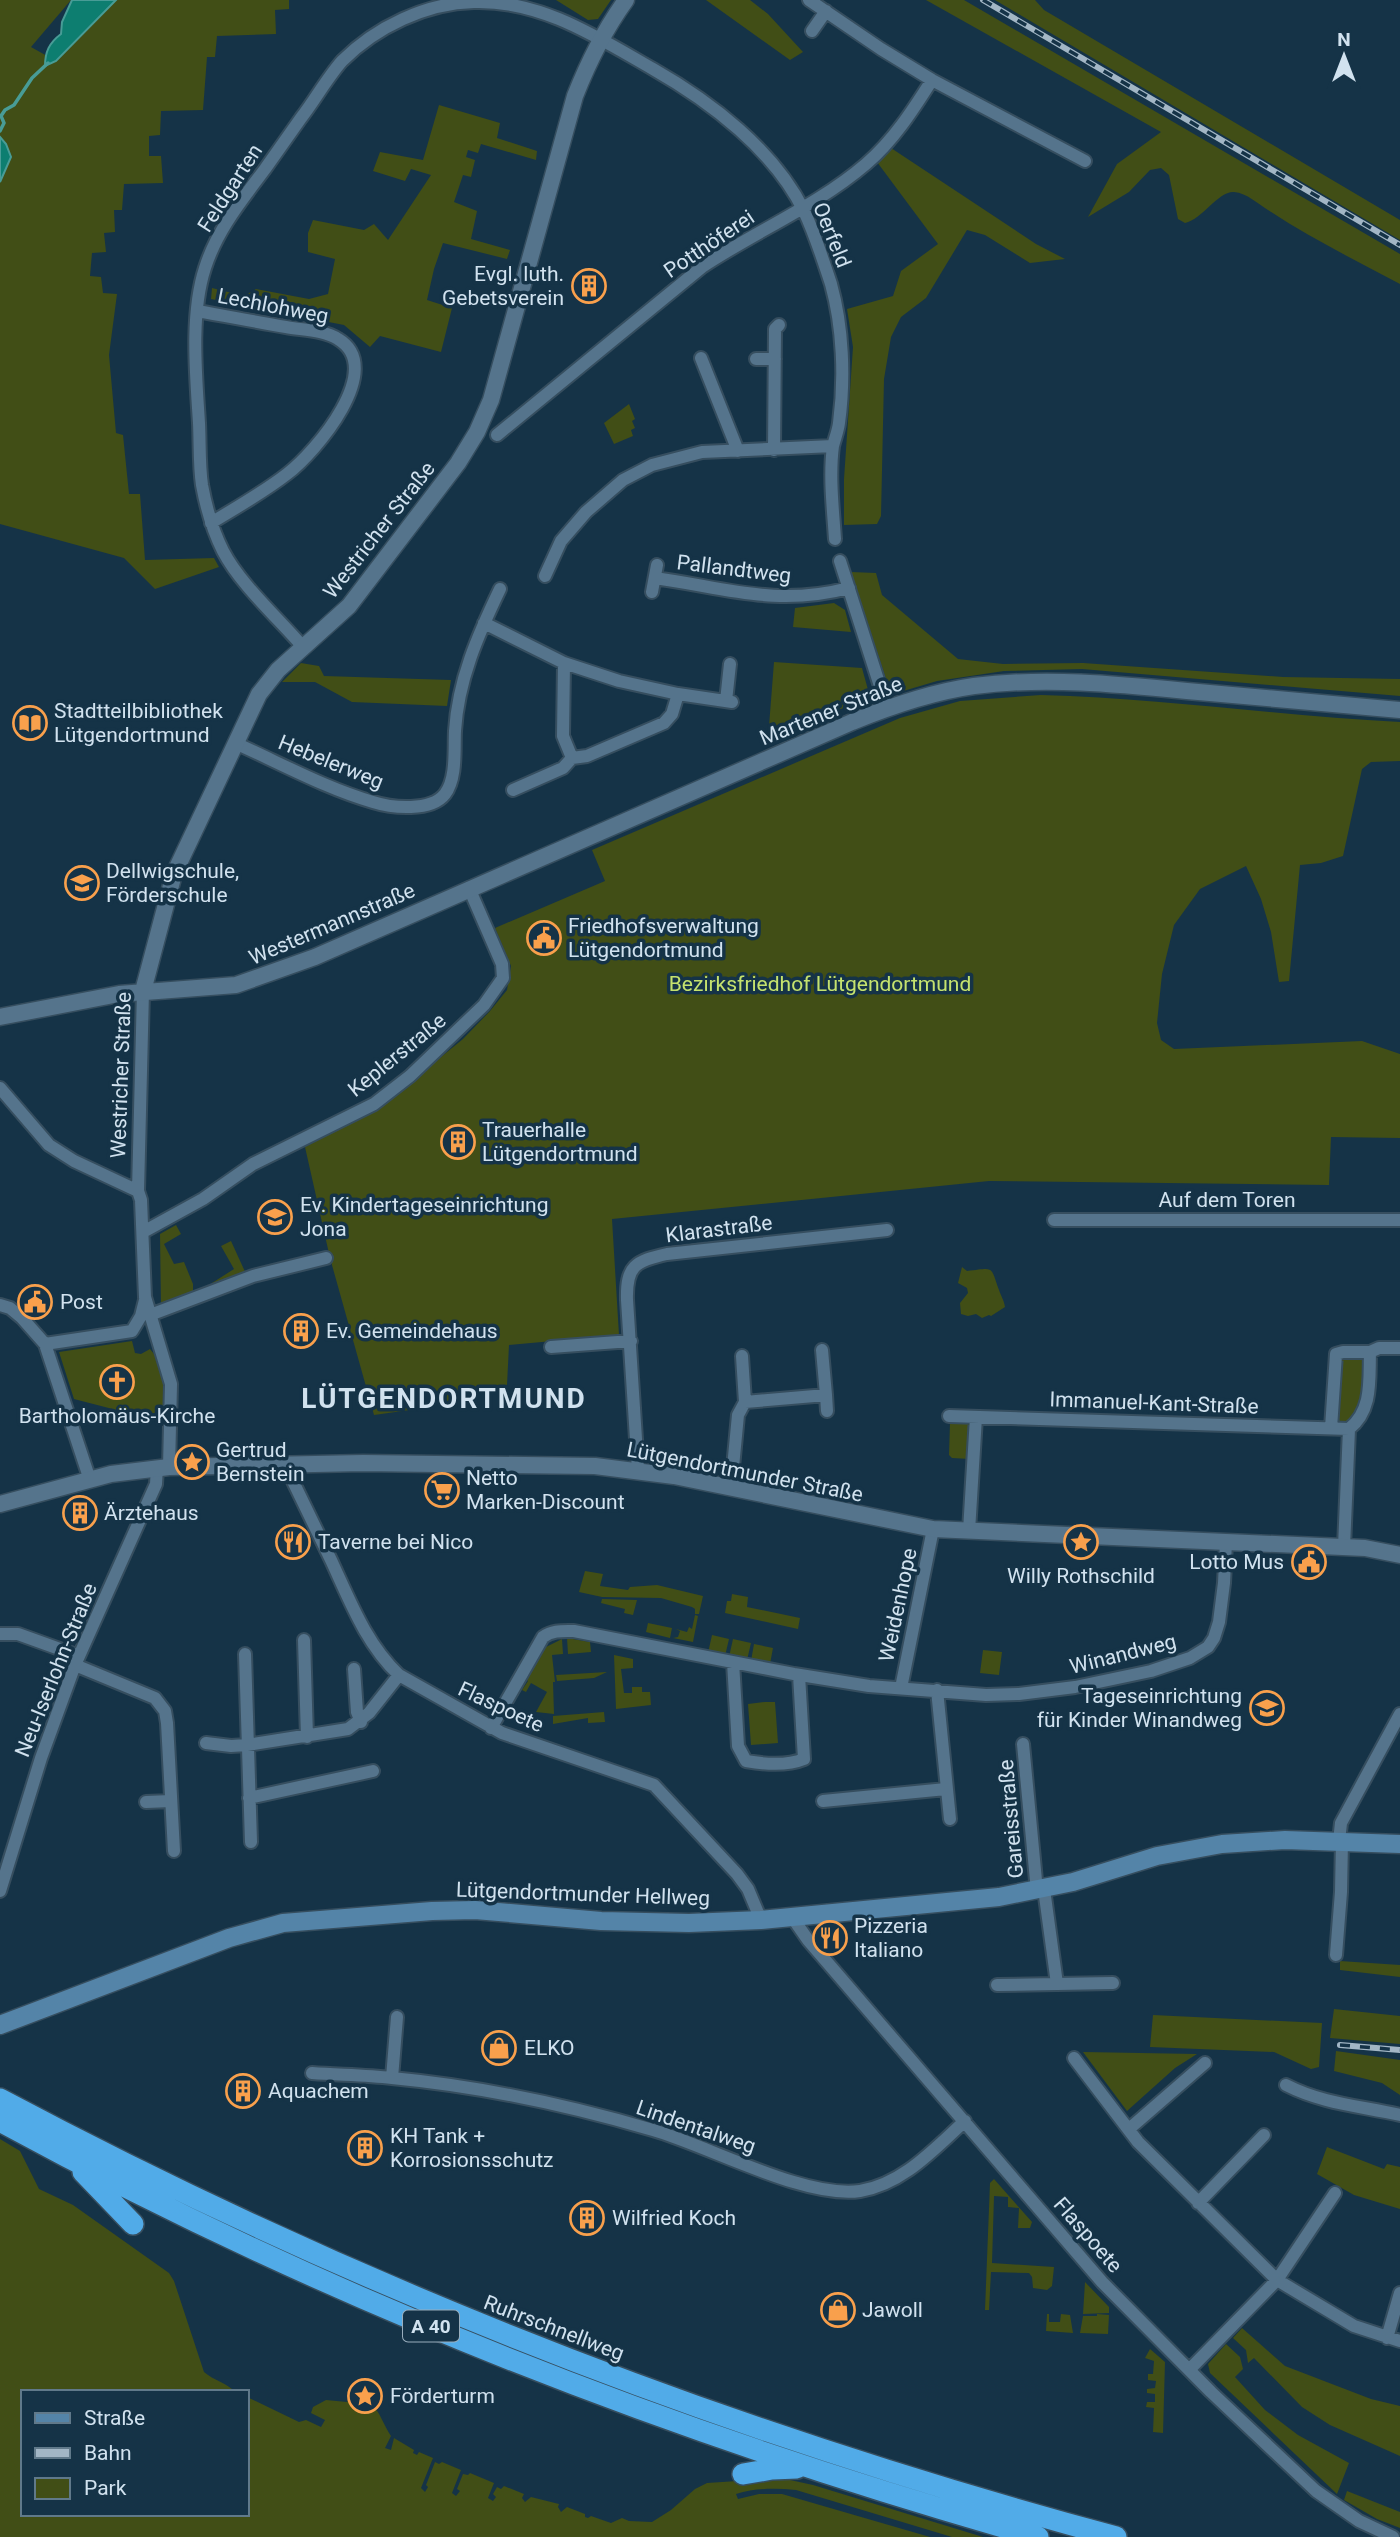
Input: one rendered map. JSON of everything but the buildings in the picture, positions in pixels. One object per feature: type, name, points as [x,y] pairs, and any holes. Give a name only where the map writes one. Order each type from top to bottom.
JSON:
[{"type":"highway","name":"Ruhrschnellweg","points":[[0,2099],[255,2227],[385,2285],[547,2352],[668,2398],[847,2459],[1116,2537]]},
{"type":"highway","name":"Ruhrschnellweg","points":[[0,2121],[216,2230],[439,2330],[650,2413],[831,2475],[1038,2537]]},
{"type":"highway","points":[[44,2145],[89,2177],[133,2224]]},
{"type":"highway","points":[[743,2474],[784,2468],[808,2469],[831,2475]]},
{"type":"main road","name":"Lütgendortmunder Hellweg","points":[[0,2025],[229,1938],[283,1923],[475,1910],[601,1921],[689,1923],[761,1920],[973,1900],[1040,1890],[1198,1847],[1247,1842],[1340,1841],[1400,1844]]},
{"type":"street","name":"Westricher Straße","points":[[163,1467],[171,1384],[145,1297],[141,1200],[138,1191],[143,991],[174,874],[259,694],[278,670],[349,606],[458,463],[477,432],[491,400],[575,96],[602,40],[626,0]]},
{"type":"street","points":[[809,0],[932,80],[1085,161]]},
{"type":"street","name":"Feldgarten","points":[[303,647],[234,570],[211,523],[202,483],[197,388],[197,311],[205,269],[233,211],[340,63],[377,33],[410,16],[458,3],[494,2],[538,10],[602,40]]},
{"type":"street","points":[[812,32],[825,11]]},
{"type":"street","name":"Oerfeld","points":[[602,40],[690,90],[722,114],[749,139],[774,168],[803,208],[832,289],[840,335],[839,425],[833,446],[835,539]]},
{"type":"street","name":"Potthöferei","points":[[497,435],[702,267],[728,249],[803,208],[865,165],[886,145],[932,80]]},
{"type":"street","name":"Lechlohweg","points":[[197,311],[337,338],[349,348],[356,360],[355,376],[349,394],[316,448],[288,473],[211,523]]},
{"type":"street","points":[[774,450],[775,329],[779,325]]},
{"type":"street","points":[[701,358],[738,451]]},
{"type":"street","points":[[756,359],[775,359]]},
{"type":"street","points":[[545,576],[561,541],[586,512],[623,480],[652,465],[702,452],[833,446]]},
{"type":"street","points":[[840,561],[887,708]]},
{"type":"street","name":"Pallandtweg","points":[[652,592],[657,565]]},
{"type":"street","name":"Pallandtweg","points":[[655,578],[762,597],[795,597],[849,588]]},
{"type":"street","name":"Hebelerweg","points":[[235,743],[374,803],[421,805],[437,800],[446,792],[452,774],[456,708],[472,648],[500,589]]},
{"type":"street","points":[[484,623],[564,663],[618,681],[678,694],[729,701],[730,664]]},
{"type":"street","points":[[564,663],[563,737],[572,758]]},
{"type":"street","name":"Martener Straße","points":[[469,888],[887,708],[971,687],[1045,681],[1110,684],[1400,710]]},
{"type":"street","points":[[513,790],[562,768],[572,758],[587,756],[664,723],[673,714],[678,694]]},
{"type":"street","name":"Westermannstraße","points":[[0,1017],[143,991],[215,988],[254,981],[315,957],[469,888]]},
{"type":"street","name":"Keplerstraße","points":[[143,1232],[203,1199],[263,1158],[374,1104],[429,1059],[484,1005],[503,978],[502,964],[469,888]]},
{"type":"street","points":[[0,1088],[49,1145],[74,1161],[138,1191]]},
{"type":"street","name":"Auf dem Toren","points":[[1054,1220],[1400,1220]]},
{"type":"street","name":"Klarastraße","points":[[638,1470],[627,1282],[633,1268],[642,1260],[667,1254],[887,1230]]},
{"type":"street","points":[[150,1315],[253,1276],[326,1258]]},
{"type":"street","points":[[132,1331],[141,1316],[145,1297]]},
{"type":"street","points":[[0,1305],[10,1308],[22,1318],[45,1344],[90,1479]]},
{"type":"street","points":[[45,1344],[132,1331],[149,1334],[162,1351]]},
{"type":"street","points":[[551,1347],[631,1341]]},
{"type":"street","points":[[1331,1428],[1336,1354],[1400,1348]]},
{"type":"street","points":[[822,1350],[827,1411]]},
{"type":"street","points":[[1344,1547],[1349,1429],[1363,1415],[1367,1405],[1370,1352]]},
{"type":"street","points":[[732,1488],[738,1415],[745,1402],[741,1356]]},
{"type":"street","points":[[745,1402],[826,1395]]},
{"type":"street","name":"Immanuel-Kant-Straße","points":[[949,1416],[1349,1429]]},
{"type":"street","points":[[970,1531],[976,1417]]},
{"type":"street","name":"Lütgendortmunder Straße","points":[[0,1504],[90,1479],[163,1467],[288,1464],[577,1465],[638,1470],[933,1530],[1398,1551]]},
{"type":"street","name":"Flaspoete","points":[[288,1464],[289,1472],[354,1612],[387,1664],[399,1675],[491,1728],[654,1785],[737,1874],[748,1889],[761,1920]]},
{"type":"street","name":"Neu-Iserlohn-Straße","points":[[0,1891],[41,1758],[77,1661],[163,1467]]},
{"type":"street","name":"Weidenhope","points":[[901,1688],[933,1530]]},
{"type":"street","name":"Winandweg","points":[[491,1728],[543,1637],[551,1632],[574,1631],[869,1686],[986,1695],[1075,1688],[1152,1671],[1198,1654],[1208,1647],[1214,1638],[1224,1583],[1226,1542]]},
{"type":"street","points":[[0,1634],[18,1634],[144,1691],[162,1704],[167,1723],[174,1851]]},
{"type":"street","points":[[303,1640],[307,1737]]},
{"type":"street","points":[[245,1654],[251,1842]]},
{"type":"street","points":[[733,1662],[738,1746],[746,1761],[797,1762],[804,1759],[799,1675]]},
{"type":"street","points":[[355,1669],[357,1712],[361,1721]]},
{"type":"street","points":[[206,1743],[247,1745],[348,1729],[361,1721],[399,1675]]},
{"type":"street","points":[[937,1690],[950,1819]]},
{"type":"street","points":[[1336,1955],[1341,1892],[1341,1823],[1400,1714]]},
{"type":"street","name":"Gareisstraße","points":[[1023,1744],[1040,1890],[1057,1984]]},
{"type":"street","points":[[249,1798],[373,1771]]},
{"type":"street","points":[[823,1801],[946,1789]]},
{"type":"street","points":[[146,1802],[171,1801]]},
{"type":"street","name":"Flaspoete","points":[[792,1917],[808,1940],[1102,2282],[1211,2392],[1316,2491],[1359,2521],[1393,2537]]},
{"type":"street","points":[[997,1985],[1113,1983]]},
{"type":"street","points":[[392,2078],[397,2017]]},
{"type":"street","points":[[1074,2058],[1138,2142],[1277,2280],[1354,2326],[1394,2339],[1400,2294]]},
{"type":"street","points":[[1129,2129],[1205,2063]]},
{"type":"street","name":"Lindentalweg","points":[[312,2073],[392,2078],[518,2098],[654,2130],[789,2179],[838,2192],[860,2191],[894,2180],[910,2170],[965,2121]]},
{"type":"street","points":[[1286,2085],[1307,2096],[1400,2115]]},
{"type":"street","points":[[1198,2203],[1264,2135]]},
{"type":"street","points":[[1190,2369],[1277,2280],[1335,2193]]},
{"type":"green space","points":[[0,0],[71,0],[31,47],[56,61],[116,0],[289,0],[289,9],[275,10],[276,34],[217,36],[215,57],[207,57],[203,110],[161,111],[160,135],[149,136],[149,156],[161,156],[163,183],[124,184],[122,210],[114,210],[115,232],[104,233],[106,252],[92,253],[90,276],[101,277],[103,293],[117,294],[109,355],[116,433],[123,435],[129,494],[140,494],[145,560],[214,558],[219,567],[155,589],[124,558],[0,524]]},
{"type":"green space","points":[[556,0],[611,0],[598,19],[588,20]]},
{"type":"green space","points":[[706,0],[750,0],[768,14],[803,52],[790,60]]},
{"type":"green space","points":[[926,0],[964,0],[1400,254],[1400,284],[1316,239],[1243,194],[1234,192],[1222,196],[1185,223],[1178,219],[1169,175],[1161,168],[1150,170],[1129,192],[1088,217],[1117,164],[1161,132]]},
{"type":"green space","points":[[995,0],[1035,0],[1044,10],[1400,220],[1400,240]]},
{"type":"green space","points":[[439,105],[500,123],[497,138],[537,151],[536,160],[481,144],[478,153],[468,150],[466,157],[475,160],[471,177],[463,175],[454,202],[477,211],[471,239],[510,250],[507,259],[443,243],[427,300],[452,308],[441,352],[380,336],[370,347],[344,325],[211,299],[212,288],[244,296],[256,289],[309,299],[328,294],[335,259],[308,252],[308,233],[313,220],[364,230],[374,224],[388,240],[431,175],[411,169],[405,181],[373,171],[380,152],[423,160]]},
{"type":"green space","points":[[891,148],[1036,244],[1065,259],[1030,263],[985,235],[967,230],[926,298],[901,317],[891,337],[884,379],[881,516],[877,524],[844,525],[844,479],[853,347],[847,309],[893,296],[901,271],[938,244],[877,162]]},
{"type":"green space","points":[[629,404],[635,419],[632,421],[635,428],[631,430],[633,436],[614,444],[604,423]]},
{"type":"green space","points":[[851,572],[876,573],[882,595],[958,659],[1003,664],[1083,663],[1283,677],[1400,679],[1400,696],[1082,669],[1004,671],[937,681],[900,692],[887,682]]},
{"type":"green space","points":[[834,603],[845,610],[851,632],[793,627],[795,608]]},
{"type":"green space","points":[[774,662],[862,668],[870,697],[768,739]]},
{"type":"green space","points":[[301,663],[319,666],[324,676],[451,680],[447,706],[352,702],[315,682],[282,682]]},
{"type":"green space","name":"Bezirksfriedhof Lütgendortmund","points":[[1041,695],[1400,722],[1400,761],[1371,762],[1362,769],[1343,856],[1321,863],[1300,865],[1289,981],[1279,982],[1271,932],[1261,899],[1246,866],[1200,889],[1174,925],[1162,974],[1157,1023],[1161,1040],[1174,1049],[1362,1041],[1400,1054],[1400,1138],[1331,1137],[1329,1185],[989,1181],[612,1219],[619,1335],[509,1345],[507,1385],[417,1409],[374,1415],[330,1258],[305,1147],[377,1109],[463,1039],[490,1011],[507,990],[511,966],[495,928],[605,881],[592,850],[900,718],[960,701]]},
{"type":"green space","points":[[176,1225],[181,1234],[164,1244],[174,1264],[184,1262],[193,1284],[193,1296],[161,1308],[160,1234]]},
{"type":"green space","points":[[231,1241],[247,1276],[213,1288],[212,1283],[234,1269],[221,1246]]},
{"type":"green space","points":[[962,1267],[967,1271],[990,1270],[1005,1307],[982,1318],[976,1314],[961,1314],[960,1303],[968,1293],[967,1288],[958,1283]]},
{"type":"green space","points":[[132,1341],[135,1353],[141,1354],[150,1349],[159,1363],[164,1388],[162,1414],[128,1413],[74,1399],[59,1352]]},
{"type":"green space","points":[[1364,1356],[1365,1403],[1348,1422],[1337,1421],[1340,1357]]},
{"type":"green space","points":[[967,1420],[972,1425],[970,1459],[952,1458],[949,1455],[950,1423]]},
{"type":"green space","points":[[585,1571],[603,1574],[600,1586],[628,1590],[630,1587],[657,1585],[703,1596],[699,1614],[695,1614],[692,1607],[661,1598],[602,1597],[579,1592]]},
{"type":"green space","points":[[732,1594],[748,1597],[747,1607],[800,1618],[798,1629],[725,1613],[727,1601],[731,1601]]},
{"type":"green space","points":[[602,1599],[637,1600],[633,1615],[624,1613],[625,1609],[601,1603]]},
{"type":"green space","points":[[695,1615],[698,1616],[693,1642],[673,1638],[678,1637],[680,1631],[676,1629],[687,1632],[689,1627],[692,1629]]},
{"type":"green space","points":[[648,1623],[672,1628],[670,1638],[646,1632]]},
{"type":"green space","points":[[712,1635],[729,1639],[725,1656],[708,1653]]},
{"type":"green space","points":[[567,1638],[590,1642],[591,1652],[568,1654]]},
{"type":"green space","points":[[562,1639],[563,1654],[552,1655],[554,1714],[536,1712],[547,1692],[531,1683],[526,1692],[522,1690],[546,1647]]},
{"type":"green space","points":[[733,1639],[751,1643],[747,1660],[729,1657]]},
{"type":"green space","points":[[754,1644],[773,1648],[770,1664],[751,1661]]},
{"type":"green space","points":[[983,1650],[1002,1652],[999,1675],[980,1673]]},
{"type":"green space","points":[[614,1655],[633,1659],[633,1668],[621,1669],[624,1693],[632,1693],[632,1687],[642,1687],[642,1692],[650,1692],[651,1705],[616,1709]]},
{"type":"green space","points":[[607,1672],[594,1678],[557,1681],[556,1675]]},
{"type":"green space","points":[[775,1702],[778,1743],[751,1745],[748,1704]]},
{"type":"green space","points":[[604,1712],[605,1722],[588,1723],[588,1718],[553,1724],[553,1716]]},
{"type":"green space","points":[[1340,1961],[1400,1965],[1400,1977],[1340,1970]]},
{"type":"green space","points":[[1334,2009],[1400,2016],[1400,2044],[1330,2038]]},
{"type":"green space","points":[[1153,2015],[1322,2023],[1319,2067],[1311,2069],[1274,2052],[1150,2047]]},
{"type":"green space","points":[[1336,2051],[1400,2060],[1400,2095],[1382,2083],[1334,2071]]},
{"type":"green space","points":[[1083,2052],[1197,2054],[1175,2068],[1127,2111]]},
{"type":"green space","points":[[0,2139],[20,2151],[39,2189],[73,2205],[169,2273],[204,2372],[233,2390],[21,2390],[21,2516],[248,2516],[248,2397],[299,2422],[306,2420],[321,2427],[325,2420],[311,2413],[313,2407],[326,2400],[347,2402],[350,2395],[367,2402],[376,2410],[391,2436],[385,2448],[391,2450],[394,2438],[414,2450],[413,2453],[417,2455],[419,2452],[433,2458],[421,2488],[425,2492],[435,2462],[442,2462],[461,2470],[452,2493],[456,2496],[460,2491],[457,2489],[463,2474],[470,2473],[494,2483],[488,2498],[493,2501],[497,2487],[501,2489],[504,2486],[524,2494],[522,2498],[525,2502],[531,2497],[559,2504],[561,2512],[567,2507],[585,2514],[585,2517],[591,2516],[611,2523],[622,2518],[652,2522],[707,2483],[781,2478],[813,2485],[983,2537],[952,2537],[796,2490],[773,2489],[736,2494],[738,2499],[759,2494],[782,2494],[930,2537],[0,2537]]},
{"type":"green space","points":[[1327,2147],[1384,2169],[1387,2164],[1400,2167],[1400,2209],[1354,2195],[1317,2174]]},
{"type":"green space","points":[[994,2179],[1032,2222],[1030,2228],[1018,2228],[1019,2208],[1008,2207],[1008,2197],[994,2196],[992,2263],[1054,2267],[1052,2286],[1047,2290],[1033,2288],[1029,2273],[991,2272],[989,2310],[985,2310],[990,2183]]},
{"type":"green space","points":[[1085,2282],[1109,2307],[1109,2313],[1083,2314]]},
{"type":"green space","points":[[1047,2314],[1049,2322],[1060,2322],[1061,2314],[1070,2315],[1073,2333],[1046,2331]]},
{"type":"green space","points":[[1109,2315],[1108,2334],[1080,2333],[1083,2316]]},
{"type":"green space","points":[[1242,2328],[1285,2366],[1371,2399],[1400,2406],[1400,2456],[1330,2425],[1302,2407],[1254,2358],[1248,2363],[1246,2350],[1233,2338]]},
{"type":"green space","points":[[1226,2344],[1240,2357],[1243,2369],[1235,2377],[1265,2410],[1298,2435],[1349,2463],[1337,2494],[1210,2373],[1208,2364]]},
{"type":"green space","points":[[1150,2349],[1165,2362],[1163,2433],[1153,2432],[1154,2408],[1146,2407],[1147,2402],[1155,2402],[1155,2394],[1147,2393],[1147,2389],[1155,2388],[1156,2381],[1148,2380],[1148,2374],[1153,2374],[1154,2361],[1145,2358]]},
{"type":"green space","points":[[1347,2491],[1400,2512],[1400,2528],[1377,2519],[1344,2500]]},
{"type":"shaded area","points":[[72,0],[116,0],[56,61],[45,66],[48,48],[61,34],[62,22]]},
{"type":"shaded area","points":[[0,137],[11,157],[0,182]]},
{"type":"waterway","points":[[0,131],[4,123],[1,116],[5,110],[14,105],[32,78],[48,63]]},
{"type":"railway","points":[[983,0],[1400,245]]},
{"type":"railway","points":[[1340,2045],[1400,2050]]},
{"type":"place","name":"Evgl. luth. Gebetsverein","points":[[589,286]]},
{"type":"place","name":"Stadtteilbibliothek Lütgendortmund","points":[[30,723]]},
{"type":"place","name":"Dellwigschule, Förderschule","points":[[82,883]]},
{"type":"place","name":"Friedhofsverwaltung Lütgendortmund","points":[[544,938]]},
{"type":"place","name":"Trauerhalle Lütgendortmund","points":[[458,1142]]},
{"type":"place","name":"Ev. Kindertageseinrichtung Jona","points":[[275,1217]]},
{"type":"place","name":"Post","points":[[35,1302]]},
{"type":"place","name":"Ev. Gemeindehaus","points":[[301,1331]]},
{"type":"place","name":"Bartholomäus-Kirche","points":[[117,1382]]},
{"type":"place","name":"Gertrud Bernstein","points":[[192,1462]]},
{"type":"place","name":"Netto Marken-Discount","points":[[442,1490]]},
{"type":"place","name":"Ärztehaus","points":[[80,1513]]},
{"type":"place","name":"Taverne bei Nico","points":[[293,1542]]},
{"type":"place","name":"Willy Rothschild","points":[[1081,1542]]},
{"type":"place","name":"Lotto Mus","points":[[1309,1562]]},
{"type":"place","name":"Tageseinrichtung für Kinder Winandweg","points":[[1267,1708]]},
{"type":"place","name":"Pizzeria Italiano","points":[[830,1938]]},
{"type":"place","name":"ELKO","points":[[499,2048]]},
{"type":"place","name":"Aquachem","points":[[243,2091]]},
{"type":"place","name":"KH Tank + Korrosionsschutz","points":[[365,2148]]},
{"type":"place","name":"Wilfried Koch","points":[[587,2218]]},
{"type":"place","name":"Jawoll","points":[[838,2310]]},
{"type":"place","name":"Förderturm","points":[[365,2396]]},
{"type":"district","name":"LÜTGENDORTMUND","points":[[444,1398]]}]
